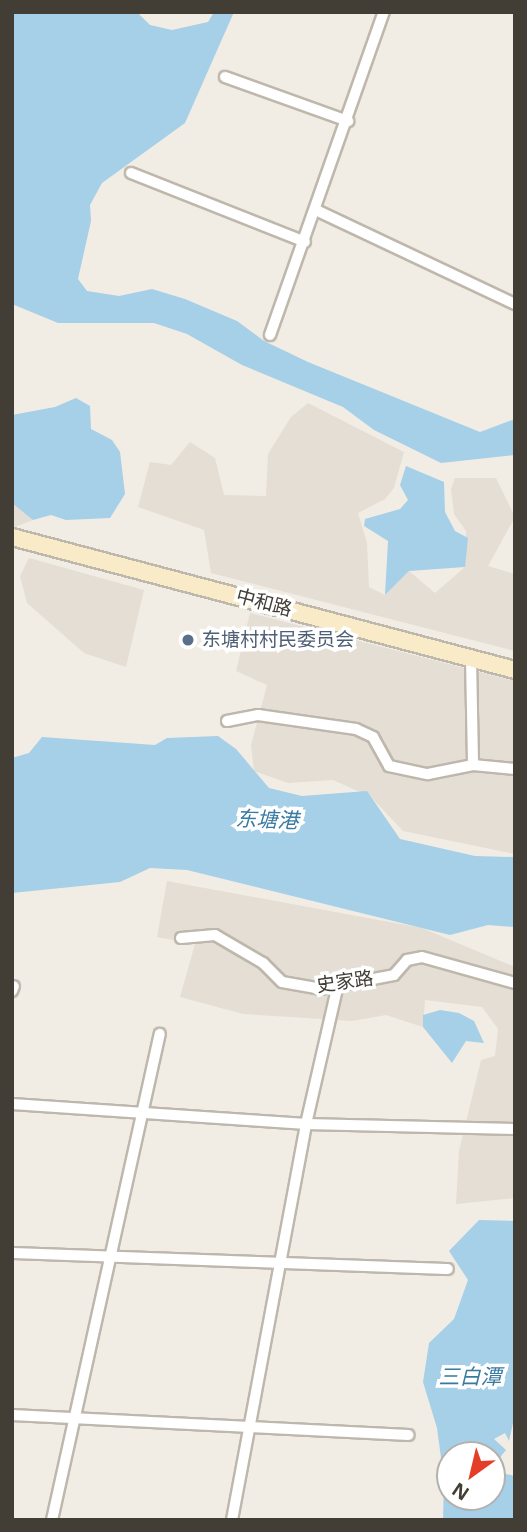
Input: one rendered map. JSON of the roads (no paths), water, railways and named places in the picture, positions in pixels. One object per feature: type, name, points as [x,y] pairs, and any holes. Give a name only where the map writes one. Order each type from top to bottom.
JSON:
[{"type":"street","points":[[270,335],[318,211],[384,12]]},
{"type":"street","points":[[225,77],[348,121]]},
{"type":"street","points":[[131,173],[304,242]]},
{"type":"street","points":[[318,211],[515,304]]},
{"type":"street","name":"中和路","points":[[12,537],[515,670]]},
{"type":"street","points":[[471,658],[473,765]]},
{"type":"street","points":[[227,722],[258,715],[356,729],[373,737],[389,766],[428,774],[473,765],[515,769]]},
{"type":"street","name":"史家路","points":[[181,937],[215,935],[263,963],[282,982],[320,989],[394,975],[407,960],[422,957],[515,983]]},
{"type":"street","points":[[232,1520],[306,1124],[338,984]]},
{"type":"street","points":[[52,1520],[160,1034]]},
{"type":"street","points":[[12,1104],[306,1124],[515,1129]]},
{"type":"street","points":[[12,1253],[448,1269]]},
{"type":"street","points":[[12,1415],[408,1435]]},
{"type":"water","points":[[12,12],[137,12],[150,25],[172,30],[208,22],[214,12],[234,12],[185,123],[102,183],[90,205],[91,221],[78,279],[87,291],[119,296],[152,289],[185,299],[237,321],[264,341],[308,362],[480,432],[515,419],[515,455],[441,463],[374,430],[343,407],[242,365],[187,334],[154,323],[58,323],[12,304]]},
{"type":"water","points":[[76,398],[90,406],[91,429],[112,440],[120,452],[125,494],[110,518],[66,520],[51,515],[33,520],[12,503],[12,415],[55,407]]},
{"type":"water","points":[[406,466],[444,482],[445,512],[455,531],[468,538],[465,567],[409,571],[385,595],[388,541],[364,526],[365,519],[400,509],[408,500],[400,485]]},
{"type":"water","name":"东塘港","points":[[218,736],[236,749],[269,788],[302,796],[367,791],[400,839],[475,856],[515,857],[515,927],[488,925],[450,935],[187,870],[150,868],[120,882],[12,893],[12,758],[29,753],[42,737],[155,745],[167,738]]},
{"type":"water","points":[[440,1010],[459,1013],[474,1021],[484,1043],[466,1041],[452,1063],[423,1027],[423,1015]]},
{"type":"water","name":"三白潭","points":[[479,1220],[515,1221],[515,1414],[509,1441],[505,1433],[494,1439],[496,1441],[439,1441],[423,1382],[429,1343],[454,1319],[468,1280],[449,1251]]},
{"type":"water","name":"三白潭","points":[[506,1474],[514,1476],[515,1520],[443,1520],[443,1511],[506,1511]]},
{"type":"place","name":"东塘村村民委员会","points":[[188,640]]}]
